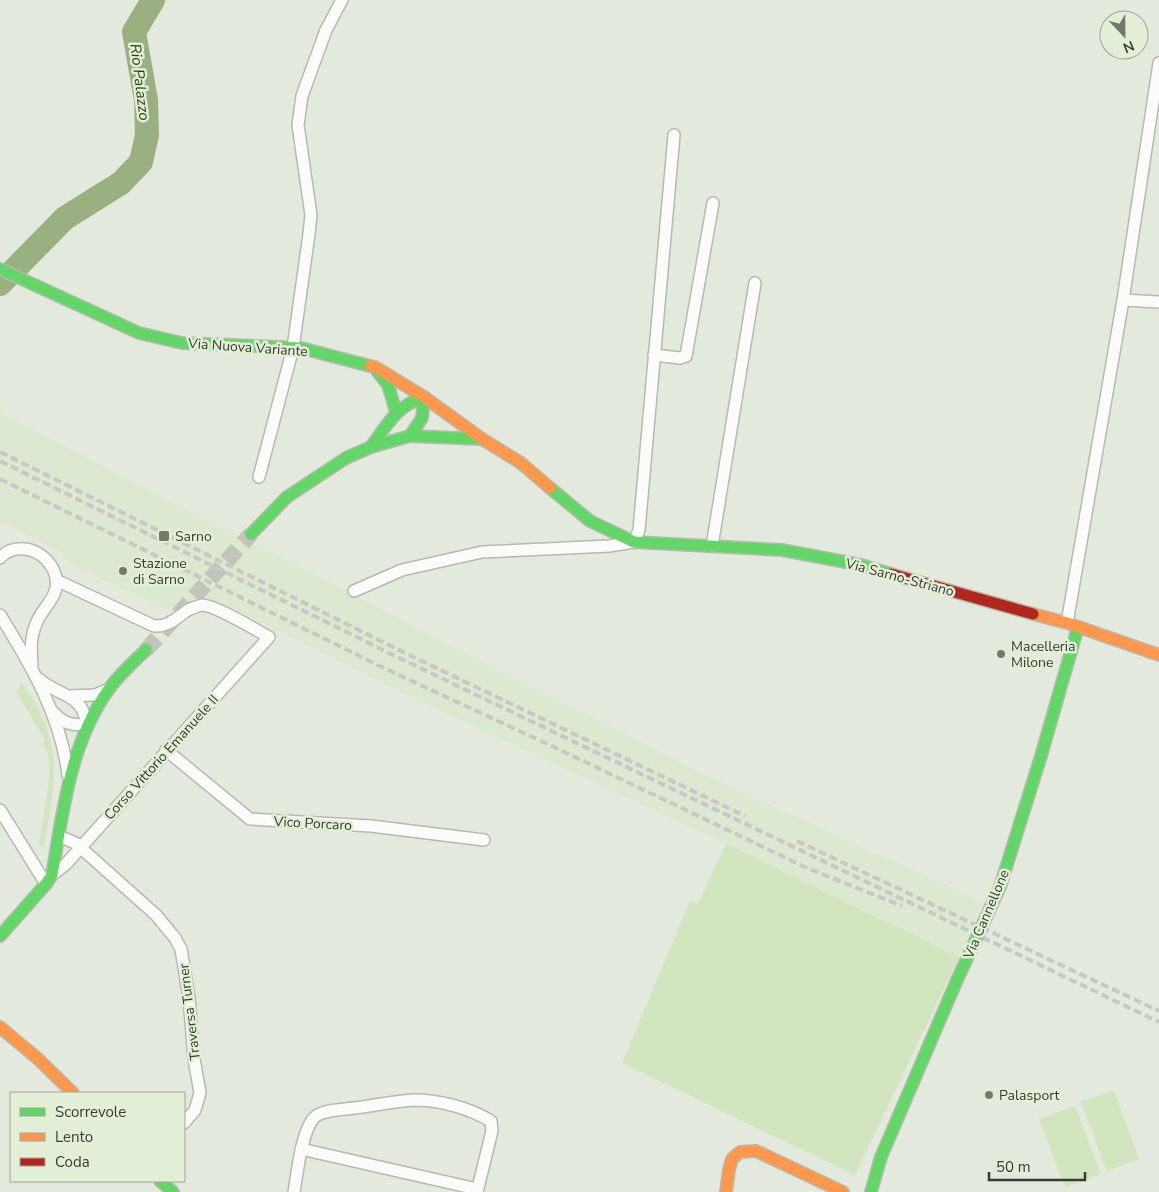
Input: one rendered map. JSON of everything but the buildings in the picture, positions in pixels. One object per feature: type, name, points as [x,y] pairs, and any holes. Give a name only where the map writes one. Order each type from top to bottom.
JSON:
[{"type":"main road","name":"Via Nuova Variante","points":[[0,269],[139,333],[182,343],[302,348],[375,367],[424,397],[482,439],[521,462],[590,521],[634,542]]},
{"type":"main road","points":[[375,367],[388,385],[396,412]]},
{"type":"main road","points":[[371,446],[396,412],[410,400],[424,397],[425,408],[422,421],[410,436]]},
{"type":"main road","points":[[251,534],[288,497],[346,458],[371,446],[410,436],[482,439]]},
{"type":"main road","name":"Via Sarno-Striano","points":[[634,542],[782,550],[861,564],[987,602],[1072,625],[1159,655]]},
{"type":"main road","name":"Via Cannellone","points":[[871,1192],[881,1157],[957,980],[1000,888],[1041,756],[1072,625]]},
{"type":"main road","points":[[49,880],[73,761],[88,724],[109,689],[146,650]]},
{"type":"main road","name":"Corso Vittorio Emanuele II","points":[[0,936],[49,880]]},
{"type":"main road","points":[[0,1026],[72,1092]]},
{"type":"main road","points":[[726,1192],[732,1158],[741,1152],[756,1151],[842,1192]]},
{"type":"main road","points":[[161,1182],[173,1192]]},
{"type":"street","points":[[259,477],[293,348],[311,215],[298,125],[302,96],[326,30],[342,0]]},
{"type":"street","points":[[1072,625],[1159,63]]},
{"type":"street","points":[[354,591],[402,570],[482,552],[609,546],[634,542],[639,530],[674,136]]},
{"type":"street","points":[[654,355],[680,358],[686,356],[713,203]]},
{"type":"street","points":[[712,546],[755,283]]},
{"type":"street","points":[[1122,300],[1159,302]]},
{"type":"street","points":[[0,558],[10,551],[28,549],[36,552],[48,561],[55,574],[54,595],[36,624],[31,642],[34,672],[47,687],[68,696],[76,702],[82,709],[88,724],[77,726],[67,724],[52,711]]},
{"type":"street","name":"Corso Vittorio Emanuele II","points":[[49,880],[66,864],[269,637],[215,609],[202,605],[188,610],[168,625],[154,626],[56,580]]},
{"type":"street","points":[[0,615],[34,672],[52,711],[65,752],[68,782]]},
{"type":"street","points":[[68,696],[95,695],[109,689]]},
{"type":"street","name":"Vico Porcaro","points":[[166,750],[250,819],[371,826],[484,840]]},
{"type":"street","points":[[0,810],[49,880]]},
{"type":"street","name":"Traversa Turner","points":[[59,836],[81,847],[156,915],[175,938],[181,949],[189,998],[194,1059],[200,1093],[195,1110],[185,1122]]},
{"type":"street","points":[[294,1192],[301,1149],[309,1126],[316,1116],[330,1111],[414,1100],[445,1103],[491,1121],[492,1131],[477,1191],[301,1149]]},
{"type":"shaded area","points":[[0,413],[703,774],[984,902],[959,957],[726,844],[407,695],[219,602],[204,597],[171,612],[67,563],[60,552],[3,523],[0,525]]},
{"type":"green space","points":[[20,680],[39,710],[51,745],[54,761],[53,794],[44,847],[39,845],[48,786],[48,754],[43,744],[45,740],[16,691],[20,688]]},
{"type":"green space","points":[[726,844],[959,957],[855,1175],[622,1063],[690,901],[698,904]]},
{"type":"green space","points":[[1114,1090],[1139,1159],[1107,1171],[1081,1102]]},
{"type":"green space","points":[[1075,1106],[1101,1174],[1065,1187],[1039,1119]]},
{"type":"waterway","name":"Rio Palazzo","points":[[0,284],[65,218],[121,183],[141,162],[147,135],[146,100],[134,32],[153,0]]},
{"type":"tunnel","points":[[146,650],[251,534]]},
{"type":"railway","points":[[0,452],[399,650],[745,816]]},
{"type":"railway","points":[[0,461],[395,656],[1159,1022]]},
{"type":"railway","points":[[0,479],[386,669],[805,867],[902,906]]},
{"type":"railway","points":[[797,841],[1159,1011]]},
{"type":"traffic: fast","points":[[0,269],[139,333],[182,343],[301,348],[370,366]]},
{"type":"traffic: fast","points":[[377,371],[388,385],[396,412]]},
{"type":"traffic: fast","points":[[410,436],[422,418],[424,397]]},
{"type":"traffic: fast","points":[[371,447],[399,411],[424,397]]},
{"type":"traffic: fast","points":[[251,534],[287,497],[346,458],[371,447],[410,436],[482,439]]},
{"type":"traffic: fast","points":[[550,488],[590,521],[634,542],[782,550],[861,565],[891,574]]},
{"type":"traffic: fast","points":[[1000,887],[1041,756],[1078,627]]},
{"type":"traffic: fast","points":[[0,936],[52,875],[70,778],[85,732],[109,689],[146,650]]},
{"type":"traffic: fast","points":[[957,980],[1000,887]]},
{"type":"traffic: fast","points":[[871,1192],[881,1157],[957,980]]},
{"type":"traffic: fast","points":[[161,1182],[173,1192]]},
{"type":"traffic: slow","points":[[370,366],[375,367],[424,397],[482,439],[521,463],[550,488]]},
{"type":"traffic: slow","points":[[1033,614],[1067,623],[1159,655]]},
{"type":"traffic: slow","points":[[0,1027],[37,1058],[72,1092]]},
{"type":"traffic: slow","points":[[726,1192],[732,1159],[740,1152],[756,1151],[843,1192]]},
{"type":"traffic: jam","points":[[891,574],[1033,614]]},
{"type":"place","name":"Sarno","points":[[164,536]]},
{"type":"place","name":"Stazione di Sarno","points":[[123,571]]},
{"type":"place","name":"Macelleria Milone","points":[[1001,654]]},
{"type":"place","name":"Palasport","points":[[989,1095]]}]
